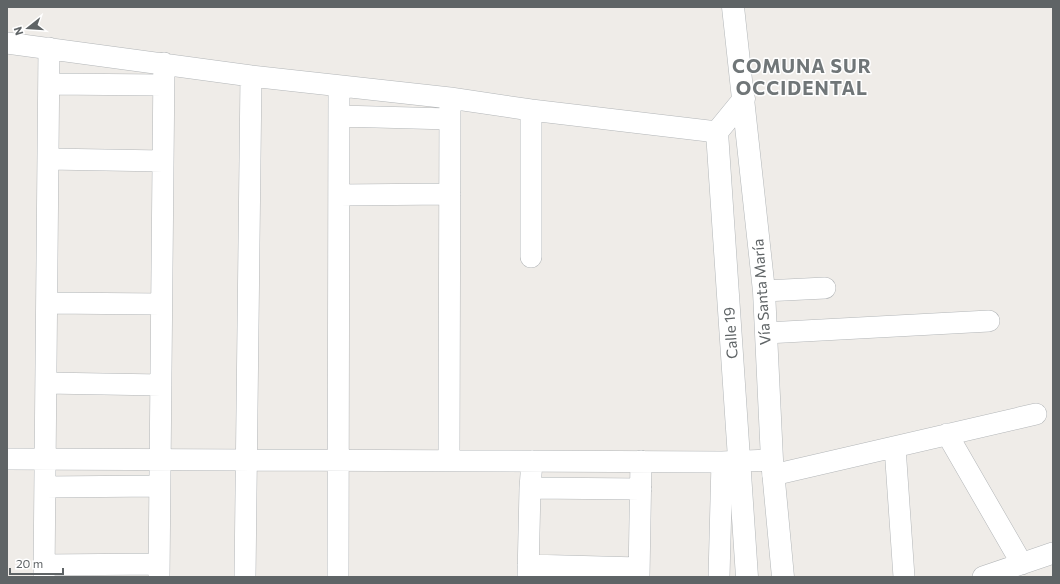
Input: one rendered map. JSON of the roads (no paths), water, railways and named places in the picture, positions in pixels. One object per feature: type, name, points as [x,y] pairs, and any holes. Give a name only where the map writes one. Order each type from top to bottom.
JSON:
[{"type":"main road","name":"Vía Santa María","points":[[733,7],[764,291],[772,467],[783,577]]},
{"type":"main road","points":[[717,132],[744,99]]},
{"type":"main road","name":"Calle 19","points":[[717,132],[730,462],[747,577]]},
{"type":"street","points":[[7,43],[164,63],[251,76],[450,98],[531,110],[717,132]]},
{"type":"street","points":[[49,48],[44,571],[159,570],[164,63]]},
{"type":"street","points":[[245,577],[251,76]]},
{"type":"street","points":[[49,84],[163,85]]},
{"type":"street","points":[[338,577],[339,86]]},
{"type":"street","points":[[449,460],[450,98]]},
{"type":"street","points":[[531,110],[531,257]]},
{"type":"street","points":[[339,116],[450,119]]},
{"type":"street","points":[[48,158],[163,161]]},
{"type":"street","points":[[339,195],[450,194]]},
{"type":"street","points":[[764,291],[825,288]]},
{"type":"street","points":[[46,303],[161,304]]},
{"type":"street","points":[[766,333],[989,321]]},
{"type":"street","points":[[46,383],[160,385]]},
{"type":"street","points":[[7,459],[641,461],[730,462],[772,467],[895,447],[1036,414]]},
{"type":"street","points":[[947,434],[1022,564]]},
{"type":"street","points":[[895,447],[904,577]]},
{"type":"street","points":[[532,461],[528,571],[639,573],[641,461]]},
{"type":"street","points":[[719,577],[730,462]]},
{"type":"street","points":[[45,487],[160,486]]},
{"type":"street","points":[[530,488],[641,489]]},
{"type":"street","points":[[983,577],[1053,553]]},
{"type":"district","name":"COMUNA SUR OCCIDENTAL","points":[[802,77]]}]
